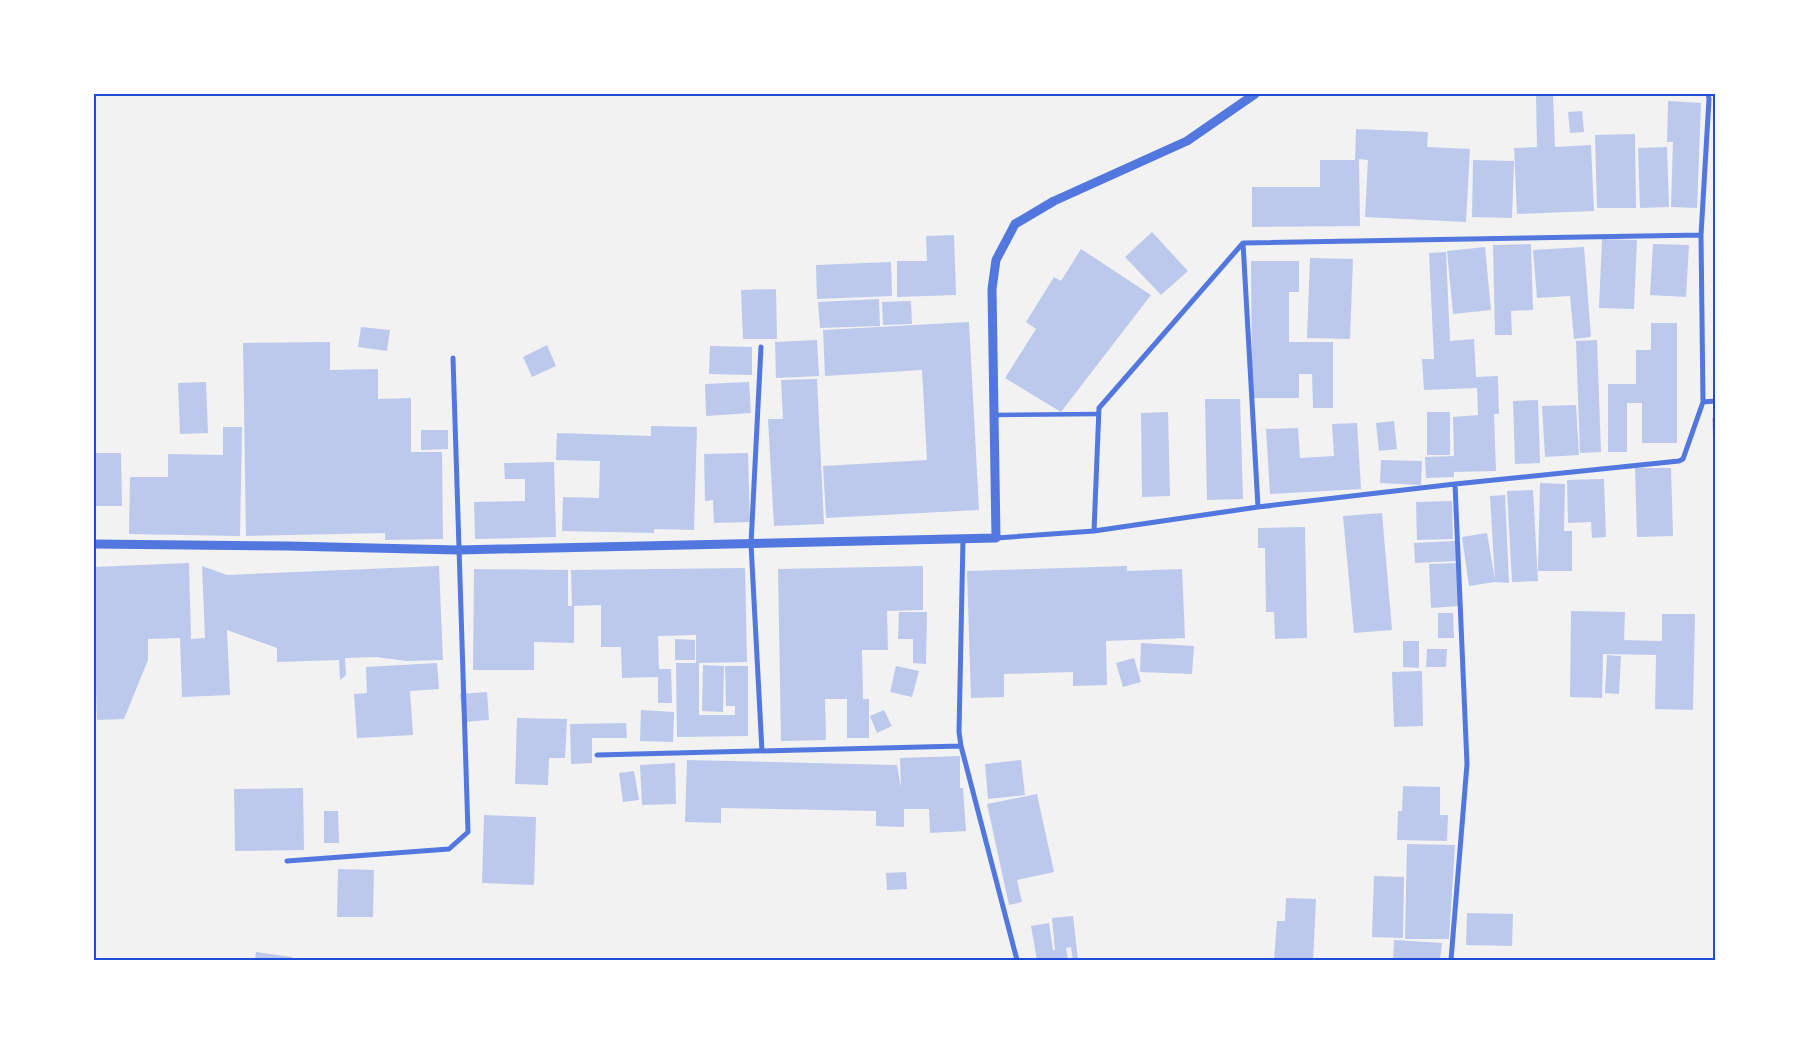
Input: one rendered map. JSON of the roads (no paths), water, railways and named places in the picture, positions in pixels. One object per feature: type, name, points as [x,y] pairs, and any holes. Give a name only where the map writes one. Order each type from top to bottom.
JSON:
[{"type":"street","points":[[996,538],[992,289],[996,260],[1014,224],[1054,201],[1187,141],[1254,94]]},
{"type":"street","points":[[94,544],[458,550],[996,538],[1094,531],[1258,507],[1679,461],[1686,455],[1703,402],[1701,235],[1708,94]]},
{"type":"street","points":[[1094,531],[1099,408],[1243,243],[1701,235]]},
{"type":"street","points":[[1243,243],[1258,507]]},
{"type":"street","points":[[761,347],[751,544],[762,751]]},
{"type":"street","points":[[287,861],[449,849],[468,832],[453,358]]},
{"type":"street","points":[[1703,402],[1715,401]]},
{"type":"street","points":[[995,415],[1099,414]]},
{"type":"street","points":[[1451,960],[1467,764],[1455,484]]},
{"type":"street","points":[[963,538],[959,732],[961,746],[1017,960]]},
{"type":"street","points":[[597,756],[961,746]]}]
